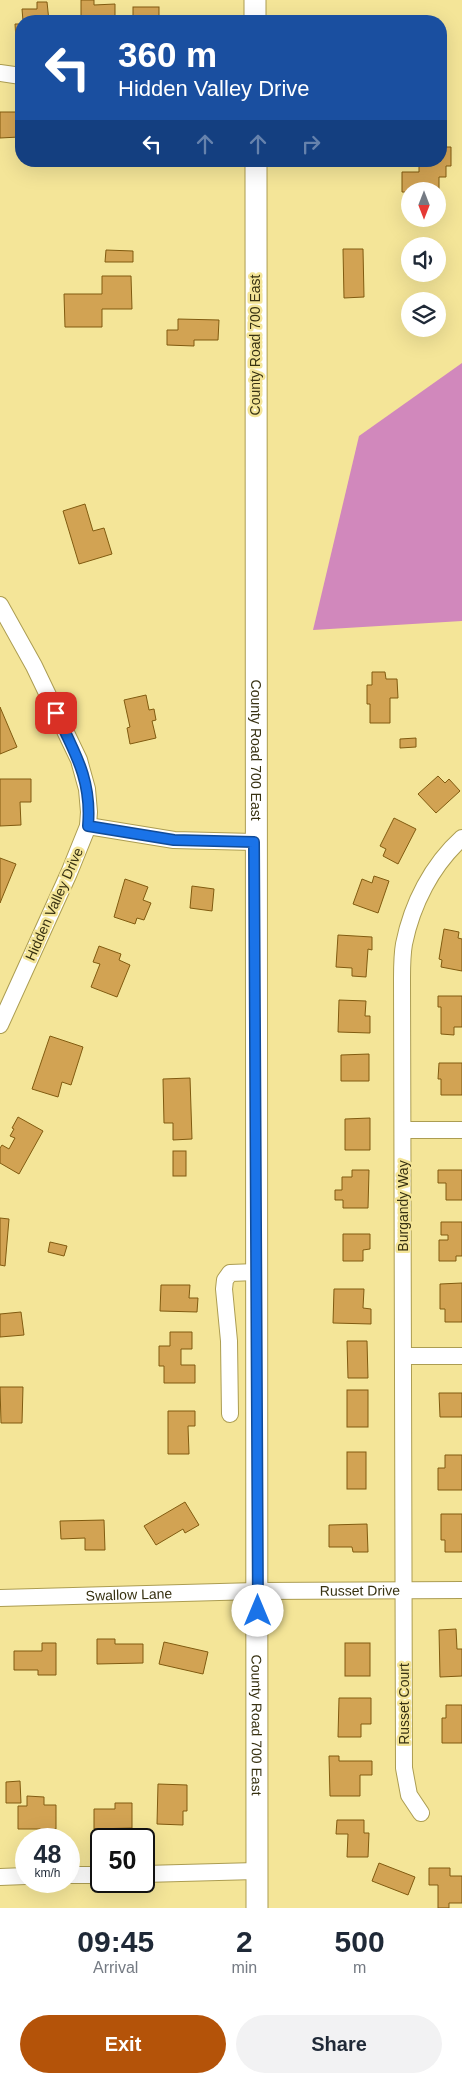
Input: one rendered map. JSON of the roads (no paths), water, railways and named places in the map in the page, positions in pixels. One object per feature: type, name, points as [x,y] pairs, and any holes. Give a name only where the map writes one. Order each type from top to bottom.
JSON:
[{"type":"main road","points":[[255,0],[255,15]]},
{"type":"main road","name":"County Road 700 East","points":[[256,167],[254,842],[258,1908]]},
{"type":"street","points":[[0,73],[15,75]]},
{"type":"street","points":[[0,605],[34,666],[79,760],[88,795],[88,826],[174,840],[254,842]]},
{"type":"street","name":"Hidden Valley Drive","points":[[0,1024],[69,873],[88,826]]},
{"type":"street","name":"Burgandy Way","points":[[403,1590],[402,978],[404,944],[414,911],[427,881],[436,867],[462,838]]},
{"type":"street","points":[[403,1130],[462,1130]]},
{"type":"street","points":[[230,1414],[229,1341],[224,1289],[225,1280],[230,1273],[242,1271],[256,1272]]},
{"type":"street","points":[[404,1356],[462,1356]]},
{"type":"street","name":"Russet Court","points":[[403,1590],[404,1768],[409,1795],[421,1813]]},
{"type":"street","name":"Russet Drive","points":[[258,1591],[462,1590]]},
{"type":"street","name":"Swallow Lane","points":[[0,1598],[258,1591]]},
{"type":"street","points":[[155,1874],[257,1871]]},
{"type":"street","points":[[0,1877],[15,1876]]}]
